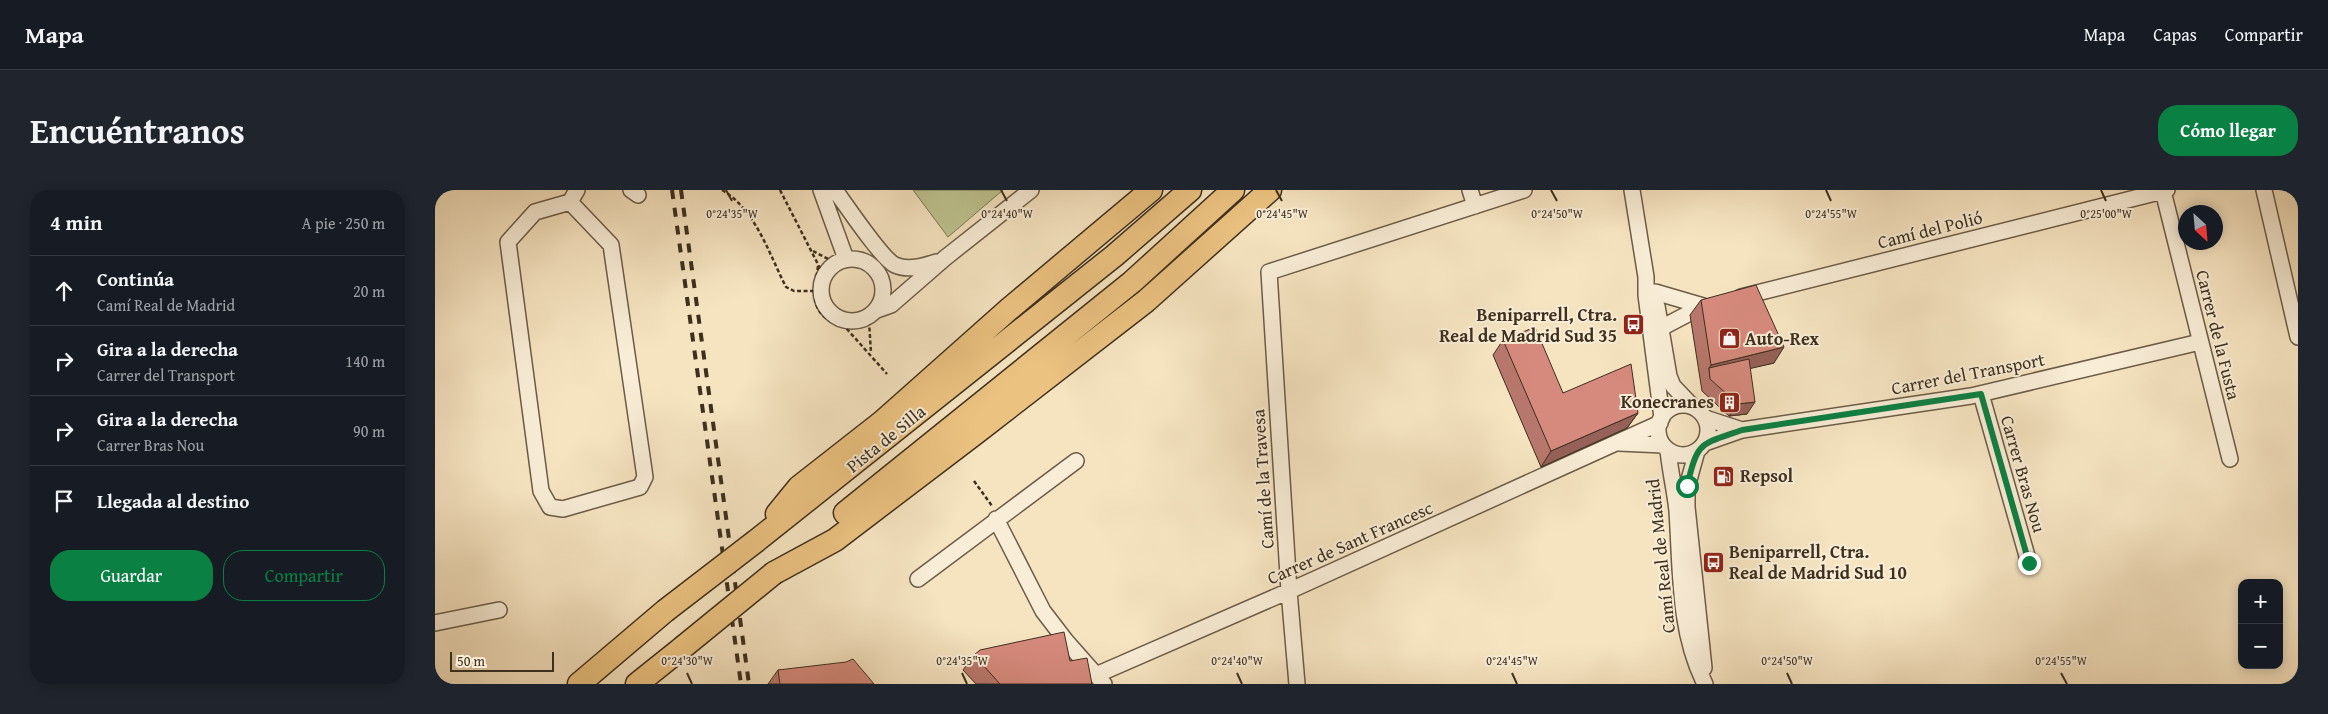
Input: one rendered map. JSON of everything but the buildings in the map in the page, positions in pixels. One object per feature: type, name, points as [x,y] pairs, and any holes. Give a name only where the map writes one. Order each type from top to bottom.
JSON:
[{"type":"highway","points":[[756,540],[799,487],[882,422],[1008,310],[1151,190]]},
{"type":"highway","name":"Pista de Silla","points":[[579,684],[665,611],[808,501],[1114,256],[1190,190]]},
{"type":"highway","name":"Pista de Silla","points":[[637,684],[1132,282],[1233,190]]},
{"type":"highway","points":[[774,573],[835,540],[993,420],[1145,302],[1270,190]]},
{"type":"street","points":[[821,190],[841,261]]},
{"type":"street","points":[[835,190],[871,239],[895,265],[921,268],[945,258]]},
{"type":"street","points":[[873,313],[881,302],[882,284],[879,275],[866,262],[853,259],[841,261],[821,270],[817,291],[824,305],[842,323],[859,321],[891,305],[945,258],[1031,190]]},
{"type":"street","points":[[1470,190],[1475,206],[1524,190]]},
{"type":"street","points":[[1632,190],[1646,277],[1645,295],[1661,420],[1659,434],[1665,448],[1683,456],[1701,447],[1708,430],[1705,418],[1673,386],[1669,376],[1655,292],[1646,277]]},
{"type":"street","name":"Camí del Polió","points":[[1661,328],[1703,306],[2165,190]]},
{"type":"street","name":"Carrer de la Fusta","points":[[2165,190],[2229,459]]},
{"type":"street","points":[[2264,190],[2298,337]]},
{"type":"street","points":[[573,196],[611,245],[645,477],[640,488],[563,509],[550,507],[541,491],[508,242],[535,212],[573,196]]},
{"type":"street","name":"Camí de la Travesa","points":[[1297,684],[1289,591],[1269,272],[1475,206]]},
{"type":"street","points":[[866,262],[871,239]]},
{"type":"street","points":[[1655,292],[1703,306]]},
{"type":"street","name":"Carrer del Transport","points":[[1701,447],[1742,430],[1981,394],[2200,342]]},
{"type":"street","name":"Carrer Bras Nou","points":[[1981,394],[2029,563]]},
{"type":"street","points":[[1661,420],[1666,412],[1679,406],[1693,408]]},
{"type":"street","name":"Carrer del Transport","points":[[1705,418],[1742,430]]},
{"type":"street","name":"Carrer de Sant Francesc","points":[[1100,680],[1289,591],[1617,443],[1661,420]]},
{"type":"street","name":"Carrer de Sant Francesc","points":[[1617,443],[1665,448]]},
{"type":"street","name":"Camí Real de Madrid","points":[[1701,447],[1687,486],[1687,507],[1705,684]]},
{"type":"street","name":"Camí Real de Madrid","points":[[1665,448],[1677,508],[1683,608],[1689,645],[1705,684]]},
{"type":"street","points":[[918,579],[996,518],[1076,460]]},
{"type":"street","points":[[996,518],[1043,611],[1100,680]]},
{"type":"street","points":[[435,623],[499,610]]},
{"type":"path","points":[[722,190],[733,196],[751,217],[786,288],[794,292],[817,291]]},
{"type":"path","points":[[780,190],[821,270],[816,304],[821,313],[828,320],[842,323],[887,374]]},
{"type":"path","points":[[811,250],[841,261]]},
{"type":"path","points":[[871,354],[873,313]]},
{"type":"path","points":[[974,481],[989,501]]},
{"type":"green space","points":[[913,190],[1003,190],[948,237]]},
{"type":"railway","points":[[672,190],[741,684]]},
{"type":"railway","points":[[681,190],[749,684]]},
{"type":"place","name":"Beniparrell, Ctra. Real de Madrid Sud 35","points":[[1633,325]]},
{"type":"place","name":"Auto-Rex","points":[[1729,339]]},
{"type":"place","name":"Konecranes","points":[[1730,402]]},
{"type":"place","name":"Repsol","points":[[1724,476]]},
{"type":"place","name":"Beniparrell, Ctra. Real de Madrid Sud 10","points":[[1713,562]]},
{"type":"route","points":[[1687,486],[1697,451],[1705,443],[1742,430],[1981,394],[2029,563]]}]
